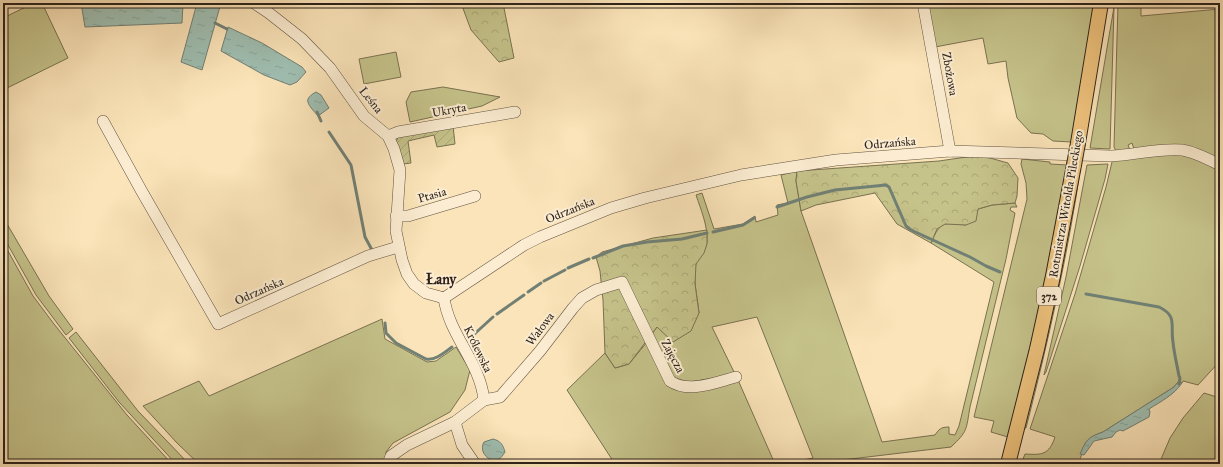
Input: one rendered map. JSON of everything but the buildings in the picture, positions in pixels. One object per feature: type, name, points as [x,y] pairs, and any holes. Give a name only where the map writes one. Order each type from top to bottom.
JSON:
[{"type":"main road","name":"Rotmistrza Witolda Pileckiego","points":[[1008,464],[1053,276],[1078,143],[1101,3]]},
{"type":"street","name":"Leśna","points":[[254,3],[269,13],[302,40],[330,68],[364,116],[388,136],[394,149],[400,170],[396,216],[398,247]]},
{"type":"street","name":"Zbożowa","points":[[923,3],[950,151]]},
{"type":"street","name":"Ukryta","points":[[388,136],[398,132],[514,112]]},
{"type":"street","name":"Odrzańska","points":[[103,121],[218,324],[368,256],[398,247]]},
{"type":"street","name":"Odrzańska","points":[[444,298],[540,236],[611,208],[644,198],[741,175],[836,160],[950,151],[1111,156],[1167,150],[1184,150],[1220,165]]},
{"type":"street","name":"Ptasia","points":[[396,216],[408,216],[475,196]]},
{"type":"street","points":[[398,247],[407,274],[414,284],[426,293],[444,298]]},
{"type":"street","name":"Zajęcza","points":[[622,282],[670,382],[676,386],[685,388],[736,377]]},
{"type":"street","name":"Wałowa","points":[[484,400],[500,397],[540,351],[582,298],[596,290],[622,282]]},
{"type":"street","name":"Królewska","points":[[444,298],[445,309],[450,321],[479,376],[484,400]]},
{"type":"street","points":[[388,464],[391,456],[407,445],[455,422],[484,400]]},
{"type":"street","points":[[455,422],[462,445],[475,464]]},
{"type":"green space","points":[[34,3],[42,3],[68,58],[3,90],[3,18]]},
{"type":"green space","points":[[461,3],[503,3],[514,58],[499,62],[471,30]]},
{"type":"green space","points":[[927,3],[1095,3],[1071,142],[1053,141],[1043,134],[1031,133],[1017,118],[1008,78],[1006,61],[988,64],[983,38],[935,47]]},
{"type":"green space","points":[[1118,3],[1141,3],[1141,16],[1220,9],[1220,160],[1134,149],[1132,143],[1128,145],[1130,150],[1116,151],[1114,147]]},
{"type":"green space","points":[[1114,7],[1110,149],[1090,148]]},
{"type":"green space","points":[[396,52],[401,77],[364,84],[359,59]]},
{"type":"green space","points":[[443,87],[500,97],[482,106],[410,122],[406,102],[411,92]]},
{"type":"green space","points":[[453,126],[455,144],[437,147],[434,135],[408,141],[411,163],[403,164],[396,142],[398,137]]},
{"type":"green space","points":[[1178,152],[1220,169],[1220,361],[1198,385],[1183,381],[1182,383],[1178,382],[1174,387],[1103,432],[1095,435],[1084,445],[1077,464],[1027,464],[1030,463],[1023,459],[1025,454],[1044,453],[1053,443],[1055,437],[1030,429],[1075,294],[1112,162],[1114,160]]},
{"type":"green space","points":[[973,156],[990,158],[1008,163],[1018,178],[1015,203],[992,205],[978,209],[976,221],[966,225],[945,224],[937,229],[931,243],[897,224],[875,193],[816,205],[801,211],[796,181],[797,171],[939,161]]},
{"type":"green space","points":[[1022,159],[1050,162],[1050,164],[1068,165],[1051,255],[1008,437],[991,432],[994,421],[974,417],[1027,199],[1026,183],[1021,164]]},
{"type":"green space","points":[[1108,164],[1080,266],[1044,375],[1066,277],[1087,165]]},
{"type":"green space","points":[[1079,165],[1081,165],[1076,198],[1057,298],[1026,428],[1024,428],[1050,318]]},
{"type":"green space","points":[[797,171],[796,181],[801,211],[882,442],[935,435],[944,427],[949,427],[949,434],[955,435],[959,426],[994,282],[931,243],[937,230],[944,225],[966,225],[978,209],[992,205],[1015,203],[1017,207],[1011,207],[1010,210],[1015,213],[1006,259],[970,407],[967,426],[961,437],[951,447],[809,464],[783,464],[813,458],[757,317],[712,327],[735,374],[690,382],[672,379],[652,334],[657,327],[699,313],[695,269],[697,261],[704,251],[707,236],[704,218],[696,195],[702,193],[714,229],[743,224],[755,216],[756,222],[778,215],[777,205],[788,203],[781,175]]},
{"type":"green space","points":[[3,217],[49,296],[73,329],[66,335],[36,295],[3,236]]},
{"type":"green space","points":[[707,230],[707,244],[704,253],[696,264],[695,284],[699,313],[691,331],[673,342],[657,327],[629,364],[615,368],[605,353],[603,300],[600,271],[596,257],[602,252],[653,238]]},
{"type":"green space","points":[[3,242],[33,296],[54,324],[127,415],[172,464],[3,464]]},
{"type":"green space","points":[[382,319],[385,339],[427,362],[436,361],[456,347],[470,370],[465,390],[450,412],[393,443],[386,452],[385,464],[199,464],[177,443],[143,406],[199,381],[209,396]]},
{"type":"green space","points":[[76,332],[138,411],[189,464],[176,464],[119,402],[69,338]]},
{"type":"green space","points":[[647,342],[671,386],[738,380],[775,464],[609,464],[613,461],[567,390],[605,353],[615,368],[629,364]]},
{"type":"green space","points":[[1204,393],[1220,398],[1220,464],[1159,464],[1170,438],[1183,418]]},
{"type":"water","points":[[81,3],[183,3],[182,23],[85,27]]},
{"type":"water","points":[[197,3],[221,3],[202,70],[181,62]]},
{"type":"water","points":[[228,27],[262,43],[302,67],[306,72],[297,82],[290,85],[264,75],[221,51]]},
{"type":"water","points":[[316,92],[321,95],[329,108],[318,116],[309,106],[308,101],[309,97]]},
{"type":"water","points":[[1178,382],[1182,383],[1175,391],[1167,398],[1149,409],[1149,417],[1123,431],[1120,430],[1116,432],[1112,437],[1094,441],[1084,455],[1080,454],[1084,445],[1091,437],[1103,432],[1174,387]]},
{"type":"water","points":[[493,439],[501,444],[505,452],[499,459],[496,460],[492,460],[486,456],[483,450],[484,442]]},
{"type":"waterway","points":[[215,23],[227,29]]},
{"type":"waterway","points":[[317,112],[321,121]]},
{"type":"waterway","points":[[329,132],[351,165],[365,237],[372,250]]},
{"type":"waterway","points":[[777,207],[835,190],[886,185],[889,187],[906,226],[911,230],[1000,272]]},
{"type":"waterway","points":[[713,232],[743,225],[754,218]]},
{"type":"waterway","points":[[593,258],[623,246],[682,239],[707,233]]},
{"type":"waterway","points":[[568,268],[589,259]]},
{"type":"waterway","points":[[544,281],[565,270]]},
{"type":"waterway","points":[[528,292],[541,283]]},
{"type":"waterway","points":[[1086,294],[1159,307],[1165,310],[1169,314],[1172,322],[1173,346],[1180,378],[1179,384]]},
{"type":"waterway","points":[[497,314],[524,295]]},
{"type":"waterway","points":[[470,338],[493,317]]},
{"type":"waterway","points":[[385,323],[386,333],[396,343],[426,359],[433,359],[452,347]]},
{"type":"district","name":"Łany","points":[[441,279]]}]
